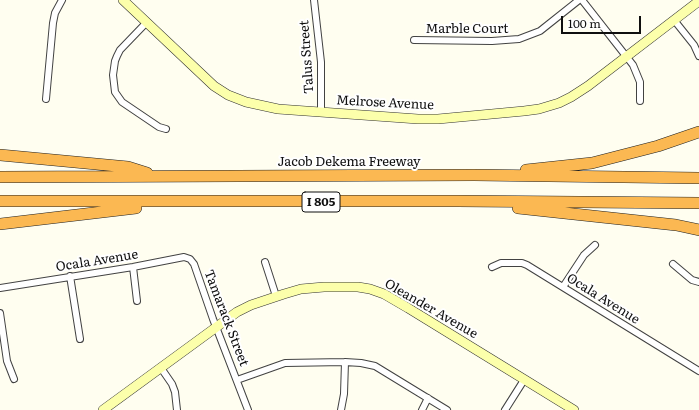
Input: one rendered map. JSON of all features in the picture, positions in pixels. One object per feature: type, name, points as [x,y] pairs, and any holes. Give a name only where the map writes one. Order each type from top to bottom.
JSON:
[{"type":"highway","points":[[474,175],[592,163],[658,146],[699,132]]},
{"type":"highway","points":[[0,155],[128,167],[157,176]]},
{"type":"highway","name":"Jacob Dekema Freeway","points":[[0,177],[474,175],[699,178]]},
{"type":"highway","name":"I 805","points":[[0,201],[458,201],[699,203]]},
{"type":"highway","points":[[458,201],[564,214],[618,218],[676,225],[699,230]]},
{"type":"highway","points":[[0,224],[185,202]]},
{"type":"street","points":[[46,99],[53,23],[55,13],[62,0]]},
{"type":"street","name":"Melrose Avenue","points":[[123,0],[214,86],[228,95],[263,107],[321,113],[427,119],[539,109],[559,103],[588,86],[699,1]]},
{"type":"street","name":"Talus Street","points":[[314,0],[322,71],[321,113]]},
{"type":"street","name":"Marble Court","points":[[414,40],[492,41],[520,39],[540,31],[579,0]]},
{"type":"street","points":[[582,0],[633,65],[640,82],[640,100]]},
{"type":"street","points":[[674,20],[694,45],[699,56]]},
{"type":"street","points":[[146,23],[120,50],[115,61],[113,75],[115,92],[122,102],[159,127],[166,129]]},
{"type":"street","points":[[563,287],[584,255],[595,245]]},
{"type":"street","name":"Ocala Avenue","points":[[0,288],[132,267],[184,257],[190,259],[194,264]]},
{"type":"street","points":[[265,262],[276,296]]},
{"type":"street","name":"Ocala Avenue","points":[[492,267],[500,263],[522,263],[699,371]]},
{"type":"street","name":"Tamarack Street","points":[[194,264],[216,327],[248,410]]},
{"type":"street","points":[[673,264],[692,280],[699,282]]},
{"type":"street","points":[[132,267],[137,301]]},
{"type":"street","points":[[70,276],[80,339]]},
{"type":"street","name":"Oleander Avenue","points":[[103,410],[237,312],[251,305],[276,296],[312,287],[358,287],[384,294],[574,410]]},
{"type":"street","points":[[0,313],[8,361],[14,379]]},
{"type":"street","points":[[341,410],[344,394],[346,362]]},
{"type":"street","points":[[237,380],[285,363],[361,363],[375,366],[447,410]]},
{"type":"street","points":[[161,368],[172,384],[175,392],[177,410]]},
{"type":"street","points":[[505,410],[524,380]]},
{"type":"street","points":[[422,410],[428,398]]}]
